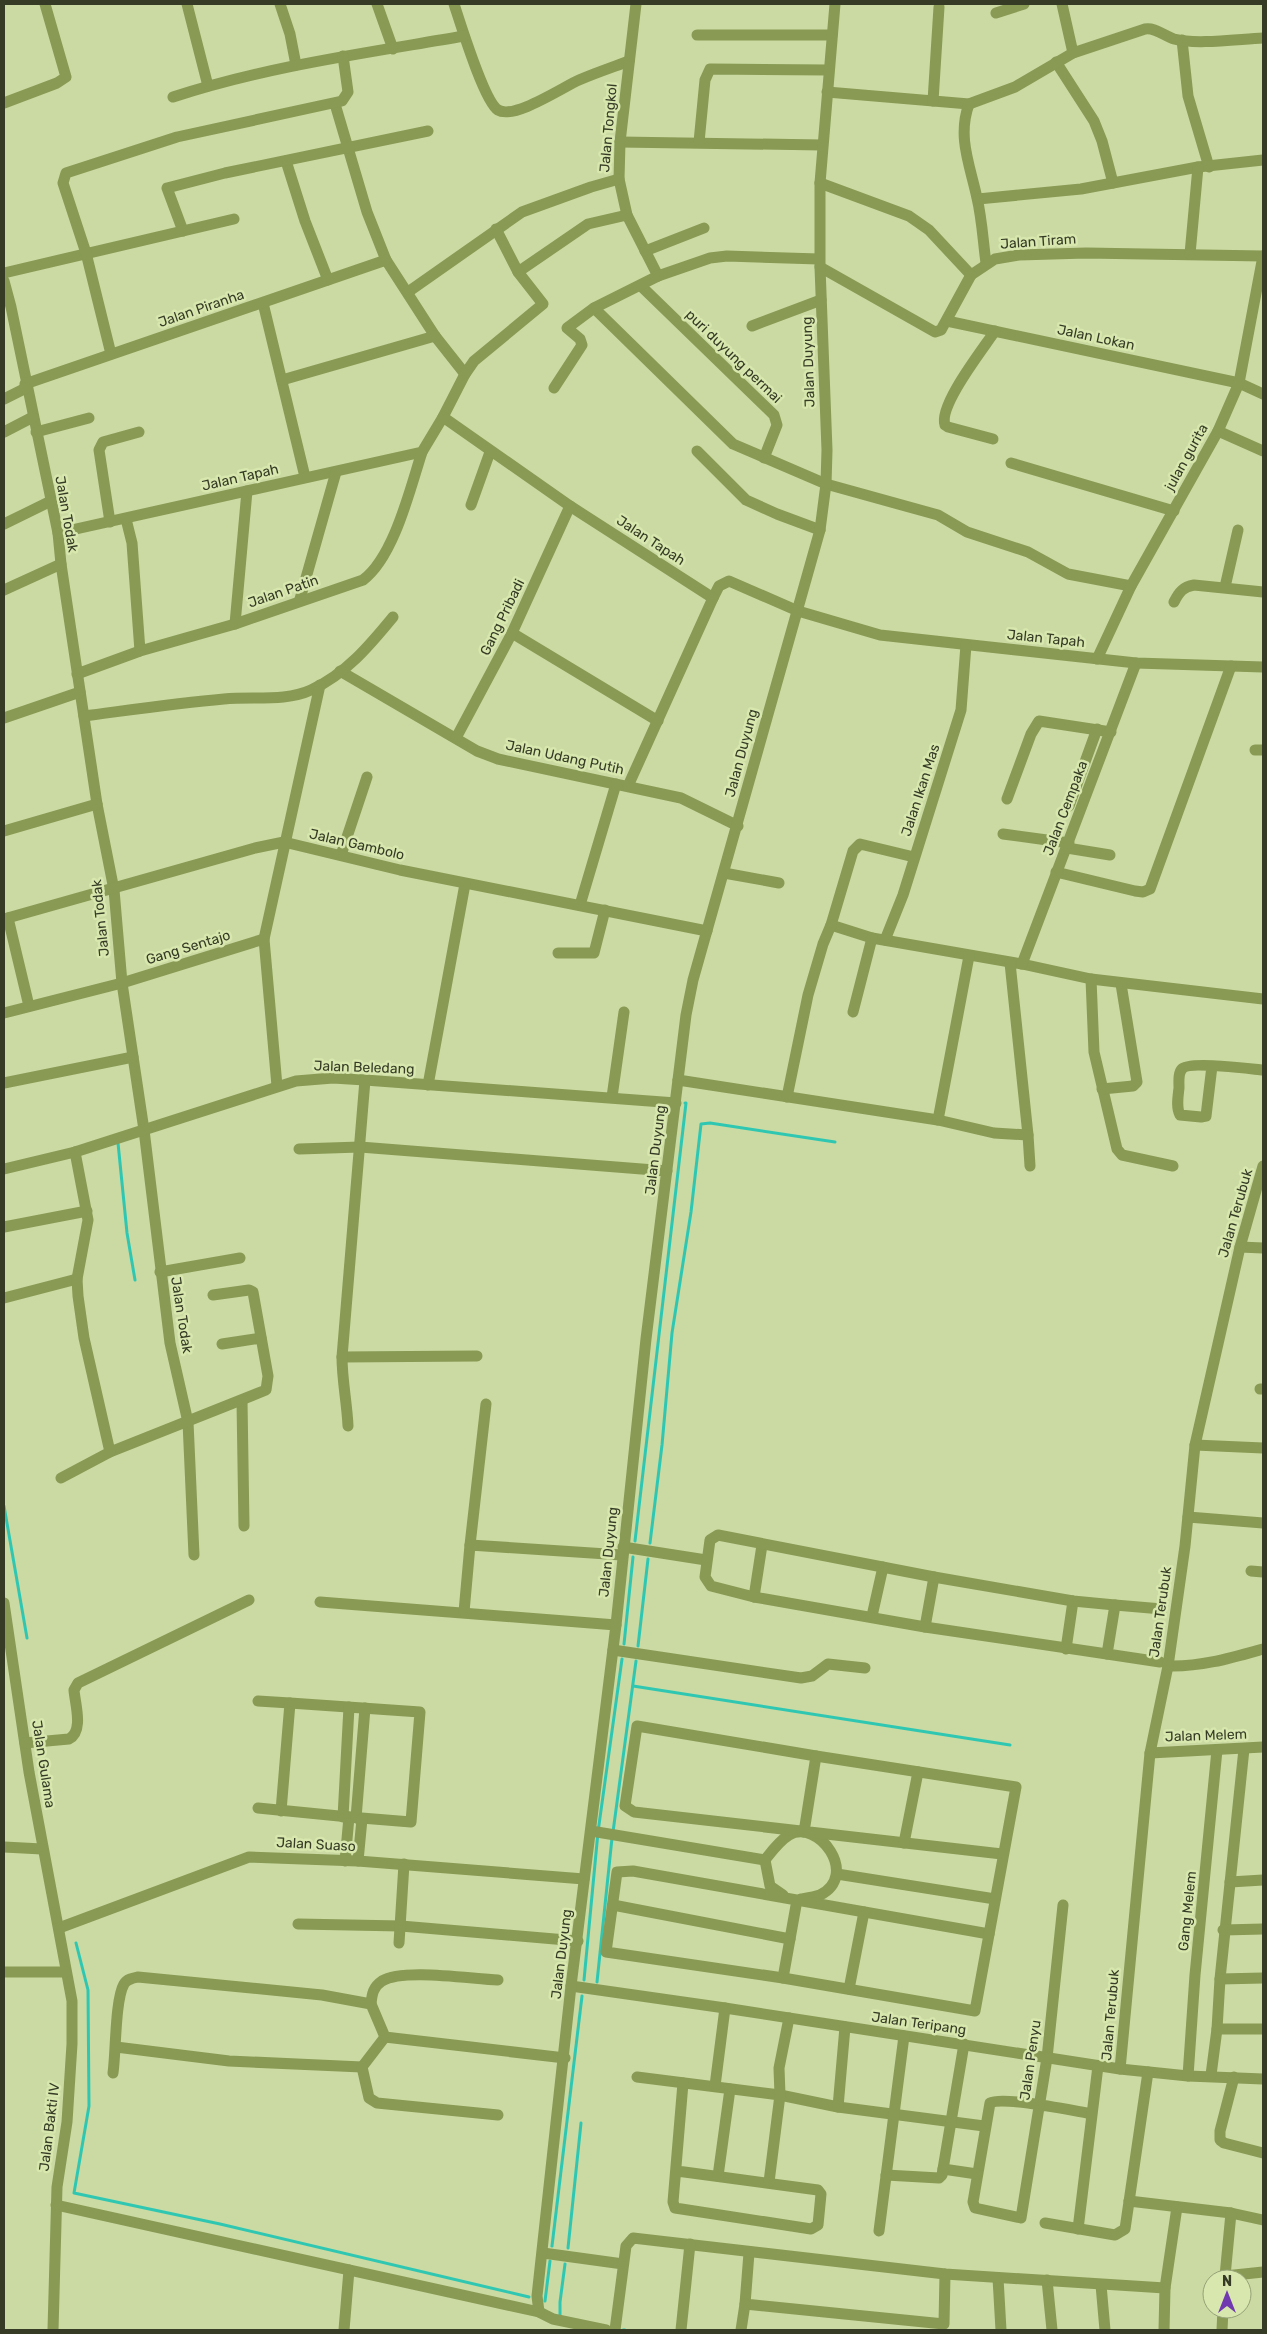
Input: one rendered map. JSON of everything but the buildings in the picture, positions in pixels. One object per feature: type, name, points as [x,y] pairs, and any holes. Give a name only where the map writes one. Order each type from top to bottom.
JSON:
[{"type":"street","points":[[4,103],[57,83],[66,77],[45,4]]},
{"type":"street","points":[[186,4],[208,86]]},
{"type":"street","points":[[280,4],[290,34],[296,65]]},
{"type":"street","points":[[377,4],[393,48]]},
{"type":"street","points":[[454,4],[464,36],[489,99],[498,110],[506,112],[546,98],[578,81],[629,61]]},
{"type":"street","name":"Jalan Tongkol","points":[[636,4],[620,142],[619,180],[627,215],[658,276]]},
{"type":"street","name":"Jalan Duyung","points":[[540,2312],[537,2302],[542,2252],[584,1879],[603,1833],[613,1650],[623,1551],[689,997],[820,530],[826,484],[820,263],[820,182],[835,4]]},
{"type":"street","points":[[996,13],[1024,4]]},
{"type":"street","points":[[1062,4],[1073,53]]},
{"type":"street","points":[[933,101],[939,7]]},
{"type":"street","points":[[827,92],[969,104],[1015,88],[1073,53],[1149,29],[1182,40],[1263,38]]},
{"type":"street","points":[[697,35],[832,35]]},
{"type":"street","points":[[173,97],[208,86],[296,65],[464,36]]},
{"type":"street","points":[[1182,40],[1190,105],[1203,167],[1190,254]]},
{"type":"street","points":[[111,354],[86,253],[63,183],[64,175],[71,169],[177,136],[335,104],[346,99],[348,92],[343,56]]},
{"type":"street","points":[[1056,62],[1094,121],[1102,141],[1113,183]]},
{"type":"street","points":[[699,142],[705,80],[710,69],[828,70]]},
{"type":"street","points":[[335,104],[367,212],[386,260],[435,336],[465,374]]},
{"type":"street","points":[[969,104],[963,131],[964,148],[978,199],[986,263]]},
{"type":"street","points":[[183,231],[167,188],[286,160],[348,149],[428,131]]},
{"type":"street","points":[[620,142],[822,145]]},
{"type":"street","points":[[286,160],[328,280]]},
{"type":"street","points":[[978,199],[1081,189],[1203,167],[1263,160]]},
{"type":"street","points":[[408,292],[496,228],[522,212],[591,186],[619,180]]},
{"type":"street","points":[[554,388],[582,345],[580,340],[567,328],[594,308],[658,276],[710,258],[727,256],[820,263],[931,331],[941,330],[971,275],[929,230],[908,216],[820,182]]},
{"type":"street","points":[[518,272],[588,224],[627,215]]},
{"type":"street","points":[[4,273],[234,219]]},
{"type":"street","points":[[422,452],[474,361],[542,304],[518,272],[496,228]]},
{"type":"street","points":[[645,251],[704,228]]},
{"type":"street","name":"Jalan Tiram","points":[[971,275],[995,258],[1019,255],[1086,253],[1263,256]]},
{"type":"street","name":"julan gurita","points":[[1097,659],[1131,586],[1218,432],[1239,383],[1263,256]]},
{"type":"street","name":"Jalan Piranha","points":[[4,399],[26,386],[111,354],[386,260]]},
{"type":"street","name":"Jalan Todak","points":[[4,281],[7,309],[58,533],[97,804],[114,890],[122,983],[144,1130],[160,1272],[170,1343],[188,1422],[194,1555]]},
{"type":"street","name":"puri duyung permai","points":[[641,286],[774,415],[777,425],[764,458]]},
{"type":"street","points":[[752,326],[821,300]]},
{"type":"street","points":[[263,303],[305,477]]},
{"type":"street","points":[[594,308],[733,444],[826,484],[938,515],[967,532],[1028,552],[1068,574],[1131,586]]},
{"type":"street","name":"Jalan Lokan","points":[[947,320],[995,332],[1239,383],[1263,394]]},
{"type":"street","points":[[993,439],[945,425],[943,417],[951,399],[995,332]]},
{"type":"street","points":[[282,380],[435,336]]},
{"type":"street","points":[[4,432],[33,417]]},
{"type":"street","name":"Jalan Tapah","points":[[443,417],[490,452],[570,506],[713,598],[719,586],[729,581],[798,612],[880,635],[1136,663],[1263,667]]},
{"type":"street","points":[[36,432],[89,418]]},
{"type":"street","points":[[110,522],[99,450],[103,442],[139,432]]},
{"type":"street","points":[[1218,432],[1263,450]]},
{"type":"street","points":[[697,450],[746,500],[820,530]]},
{"type":"street","name":"Jalan Tapah","points":[[58,533],[422,452]]},
{"type":"street","name":"Jalan Patin","points":[[77,674],[140,651],[235,624],[300,600],[350,585],[372,573],[401,518],[422,452]]},
{"type":"street","points":[[471,505],[490,452]]},
{"type":"street","points":[[1011,463],[1174,511]]},
{"type":"street","points":[[300,600],[336,472]]},
{"type":"street","points":[[235,624],[247,491]]},
{"type":"street","points":[[4,524],[51,501]]},
{"type":"street","name":"Gang Pribadi","points":[[456,738],[512,633],[570,506]]},
{"type":"street","points":[[126,518],[132,543],[140,651]]},
{"type":"street","points":[[1225,588],[1238,530]]},
{"type":"street","points":[[4,590],[61,564]]},
{"type":"street","points":[[1174,602],[1185,587],[1194,585],[1263,592]]},
{"type":"street","points":[[628,786],[713,598]]},
{"type":"street","points":[[84,716],[222,699],[293,696],[320,685],[340,672],[364,653],[393,617]]},
{"type":"street","points":[[512,633],[658,720]]},
{"type":"street","name":"Jalan Ikan Mas","points":[[885,940],[961,710],[966,645]]},
{"type":"street","name":"Jalan Cempaka","points":[[1022,964],[1136,663]]},
{"type":"street","points":[[1056,872],[1135,891],[1143,892],[1150,889],[1231,666]]},
{"type":"street","name":"Jalan Udang Putih","points":[[340,672],[456,738],[498,759],[681,798],[738,826]]},
{"type":"street","points":[[277,1086],[264,940],[320,685]]},
{"type":"street","points":[[4,718],[80,692]]},
{"type":"street","points":[[1007,799],[1035,724],[1044,721],[1111,732]]},
{"type":"street","points":[[1069,806],[1097,730]]},
{"type":"street","points":[[1082,773],[1094,777]]},
{"type":"street","points":[[341,856],[367,777]]},
{"type":"street","points":[[580,905],[616,784]]},
{"type":"street","points":[[4,831],[97,804]]},
{"type":"street","points":[[1003,834],[1068,845],[1110,855]]},
{"type":"street","name":"Jalan Gambolo","points":[[6,919],[114,890],[255,848],[284,842],[465,884],[708,931]]},
{"type":"street","points":[[786,1097],[808,995],[822,944],[831,925],[853,850],[860,844],[914,857]]},
{"type":"street","points":[[724,873],[779,883]]},
{"type":"street","points":[[428,1085],[465,884]]},
{"type":"street","points":[[558,953],[594,953],[605,910]]},
{"type":"street","points":[[6,919],[28,1006]]},
{"type":"street","points":[[831,925],[872,938],[1022,964],[1091,979],[1121,984],[1263,999]]},
{"type":"street","points":[[853,1012],[872,938]]},
{"type":"street","name":"Gang Sentajo","points":[[4,1013],[122,983],[264,940]]},
{"type":"street","points":[[938,1120],[969,956]]},
{"type":"street","points":[[1010,963],[1030,1166]]},
{"type":"street","points":[[1091,979],[1092,1030],[1102,1088],[1117,1148],[1122,1155],[1173,1166]]},
{"type":"street","points":[[1102,1088],[1133,1086],[1137,1082],[1121,984]]},
{"type":"street","points":[[612,1097],[624,1012]]},
{"type":"street","points":[[4,1083],[133,1057]]},
{"type":"street","points":[[1212,1066],[1209,1110],[1206,1116],[1180,1115],[1178,1109],[1182,1068],[1190,1065],[1212,1066],[1263,1070]]},
{"type":"street","name":"Jalan Beledang","points":[[4,1169],[75,1152],[277,1086],[311,1079],[365,1080],[612,1097],[676,1104]]},
{"type":"street","points":[[348,1426],[347,1400],[342,1377],[342,1357],[365,1080]]},
{"type":"street","points":[[678,1080],[938,1120],[994,1133],[1028,1135]]},
{"type":"street","points":[[299,1149],[360,1147],[667,1171]]},
{"type":"street","points":[[75,1152],[87,1210],[88,1230],[77,1279],[84,1338],[110,1452]]},
{"type":"street","name":"Jalan Terubuk","points":[[1120,2069],[1150,1752],[1188,1517],[1195,1445],[1240,1247],[1262,1180],[1263,1166]]},
{"type":"street","points":[[4,1227],[87,1210]]},
{"type":"street","points":[[1240,1247],[1263,1248]]},
{"type":"street","points":[[160,1272],[240,1258]]},
{"type":"street","points":[[4,1298],[77,1279]]},
{"type":"street","points":[[61,1478],[110,1452],[262,1392],[268,1386],[252,1291],[213,1295]]},
{"type":"street","points":[[222,1344],[261,1338]]},
{"type":"street","points":[[342,1357],[477,1356]]},
{"type":"street","points":[[242,1400],[244,1526]]},
{"type":"street","points":[[464,1612],[486,1404]]},
{"type":"street","points":[[1195,1445],[1263,1448]]},
{"type":"street","points":[[1188,1517],[1263,1523]]},
{"type":"street","points":[[1162,1609],[1073,1601],[715,1536],[710,1540],[706,1560],[705,1578],[708,1584],[754,1597],[1066,1650],[1107,1654],[1186,1667],[1217,1662],[1263,1649]]},
{"type":"street","points":[[470,1545],[623,1551],[706,1560]]},
{"type":"street","points":[[754,1597],[762,1545]]},
{"type":"street","points":[[872,1616],[883,1567]]},
{"type":"street","points":[[1251,1571],[1263,1572]]},
{"type":"street","points":[[924,1627],[934,1577]]},
{"type":"street","points":[[25,1743],[68,1739],[74,1736],[77,1726],[74,1690],[78,1684],[249,1600]]},
{"type":"street","points":[[1066,1650],[1073,1601]]},
{"type":"street","points":[[320,1602],[616,1625]]},
{"type":"street","name":"Jalan Gulama","points":[[4,1603],[42,1848],[59,1928]]},
{"type":"street","points":[[1107,1654],[1115,1605]]},
{"type":"street","points":[[613,1650],[801,1678],[812,1676],[828,1664],[865,1668]]},
{"type":"street","points":[[258,1701],[420,1712],[412,1822],[258,1808]]},
{"type":"street","points":[[281,1811],[290,1703]]},
{"type":"street","points":[[349,1707],[352,1818],[358,1861]]},
{"type":"street","points":[[345,1861],[352,1818],[364,1708]]},
{"type":"street","points":[[989,1934],[633,1871],[617,1872],[606,1952],[783,1978],[975,2011],[989,1934],[1002,1854],[1016,1787],[637,1726],[625,1806],[634,1812],[1002,1854]]},
{"type":"street","name":"Jalan Melem","points":[[1150,1752],[1263,1747]]},
{"type":"street","points":[[1211,2075],[1217,2029],[1223,1930],[1244,1749]]},
{"type":"street","name":"Gang Melem","points":[[1188,2076],[1195,1975],[1217,1750]]},
{"type":"street","points":[[804,1832],[816,1756]]},
{"type":"street","points":[[904,1843],[918,1772]]},
{"type":"street","points":[[804,1832],[816,1836],[833,1853],[837,1874],[834,1883],[820,1894],[797,1900],[779,1894],[770,1886],[765,1860],[779,1843],[790,1834],[804,1832]]},
{"type":"street","points":[[603,1833],[765,1860]]},
{"type":"street","points":[[4,1847],[42,1848]]},
{"type":"street","name":"Jalan Suaso","points":[[59,1928],[249,1857],[404,1864],[584,1879]]},
{"type":"street","points":[[399,1943],[404,1864]]},
{"type":"street","points":[[837,1874],[994,1899]]},
{"type":"street","points":[[1230,1882],[1263,1880]]},
{"type":"street","points":[[783,1978],[797,1900]]},
{"type":"street","points":[[613,1905],[790,1939]]},
{"type":"street","name":"Jalan Penyu","points":[[977,2174],[973,2202],[975,2208],[1021,2218],[1047,2058],[1063,1905]]},
{"type":"street","points":[[849,1989],[864,1912]]},
{"type":"street","points":[[298,1924],[401,1926],[578,1941]]},
{"type":"street","name":"Jalan Bakti IV","points":[[53,2330],[56,2205],[67,2122],[72,2044],[72,2001],[59,1928]]},
{"type":"street","points":[[1223,1930],[1263,1929]]},
{"type":"street","points":[[4,1972],[66,1972]]},
{"type":"street","points":[[385,2037],[371,2004],[376,1986],[384,1980],[402,1974],[498,1980]]},
{"type":"street","points":[[113,2073],[119,2009],[124,1984],[128,1980],[138,1977],[322,1995],[371,2004]]},
{"type":"street","points":[[1220,1979],[1263,1978]]},
{"type":"street","name":"Jalan Teripang","points":[[571,1986],[1120,2069],[1188,2076],[1211,2075],[1263,2079]]},
{"type":"street","points":[[715,2086],[725,2008]]},
{"type":"street","points":[[769,2182],[780,2095],[779,2068],[789,2018]]},
{"type":"street","points":[[838,2107],[845,2027]]},
{"type":"street","points":[[1217,2029],[1263,2029]]},
{"type":"street","points":[[879,2231],[904,2036]]},
{"type":"street","points":[[385,2037],[565,2058]]},
{"type":"street","points":[[362,2067],[385,2037]]},
{"type":"street","points":[[886,2175],[939,2178],[943,2169],[964,2044]]},
{"type":"street","points":[[116,2047],[229,2061],[362,2067]]},
{"type":"street","points":[[1078,2229],[1098,2066]]},
{"type":"street","points":[[362,2067],[369,2098],[377,2103],[498,2115]]},
{"type":"street","points":[[1045,2223],[1119,2235],[1125,2229],[1148,2072]]},
{"type":"street","points":[[637,2076],[780,2095],[838,2107],[984,2126]]},
{"type":"street","points":[[1234,2077],[1220,2131],[1220,2140],[1224,2143],[1263,2153]]},
{"type":"street","points":[[677,2171],[769,2182],[820,2191],[817,2227],[811,2229],[676,2209],[673,2204],[683,2083]]},
{"type":"street","points":[[718,2176],[730,2088]]},
{"type":"street","points":[[943,2169],[977,2174],[984,2126],[988,2107],[992,2102],[999,2100],[1087,2113]]},
{"type":"street","points":[[1129,2201],[1231,2213],[1263,2220]]},
{"type":"street","points":[[56,2205],[540,2312],[553,2319],[606,2330]]},
{"type":"street","points":[[1164,2330],[1165,2288],[1177,2207]]},
{"type":"street","points":[[1225,2269],[1231,2213]]},
{"type":"street","points":[[615,2330],[626,2246],[631,2238],[945,2274],[1165,2288]]},
{"type":"street","points":[[680,2330],[690,2244]]},
{"type":"street","points":[[542,2252],[623,2264]]},
{"type":"street","points":[[740,2330],[745,2304],[749,2252]]},
{"type":"street","points":[[344,2330],[349,2270]]},
{"type":"street","points":[[745,2304],[944,2327],[945,2274]]},
{"type":"street","points":[[998,2278],[1001,2330]]},
{"type":"street","points":[[1047,2280],[1052,2330]]},
{"type":"street","points":[[1101,2285],[1105,2330]]},
{"type":"waterway","points":[[635,1541],[685,1103]]},
{"type":"waterway","points":[[650,1543],[662,1445],[672,1333],[691,1212],[701,1124],[710,1123],[835,1142]]},
{"type":"waterway","points":[[118,1143],[127,1233],[135,1280]]},
{"type":"waterway","points":[[4,1506],[27,1638]]},
{"type":"waterway","points":[[624,1644],[633,1557]]},
{"type":"waterway","points":[[638,1646],[648,1559]]},
{"type":"waterway","points":[[584,1980],[598,1832],[622,1659]]},
{"type":"waterway","points":[[613,1832],[636,1661]]},
{"type":"waterway","points":[[633,1686],[1010,1745]]},
{"type":"waterway","points":[[597,1982],[612,1838]]},
{"type":"waterway","points":[[76,1943],[88,1990],[89,2106],[74,2193],[220,2224],[529,2297]]},
{"type":"waterway","points":[[552,2246],[582,1996]]},
{"type":"waterway","points":[[568,2248],[581,2123]]},
{"type":"waterway","points":[[545,2301],[550,2261]]},
{"type":"waterway","points":[[560,2317],[565,2264]]}]
